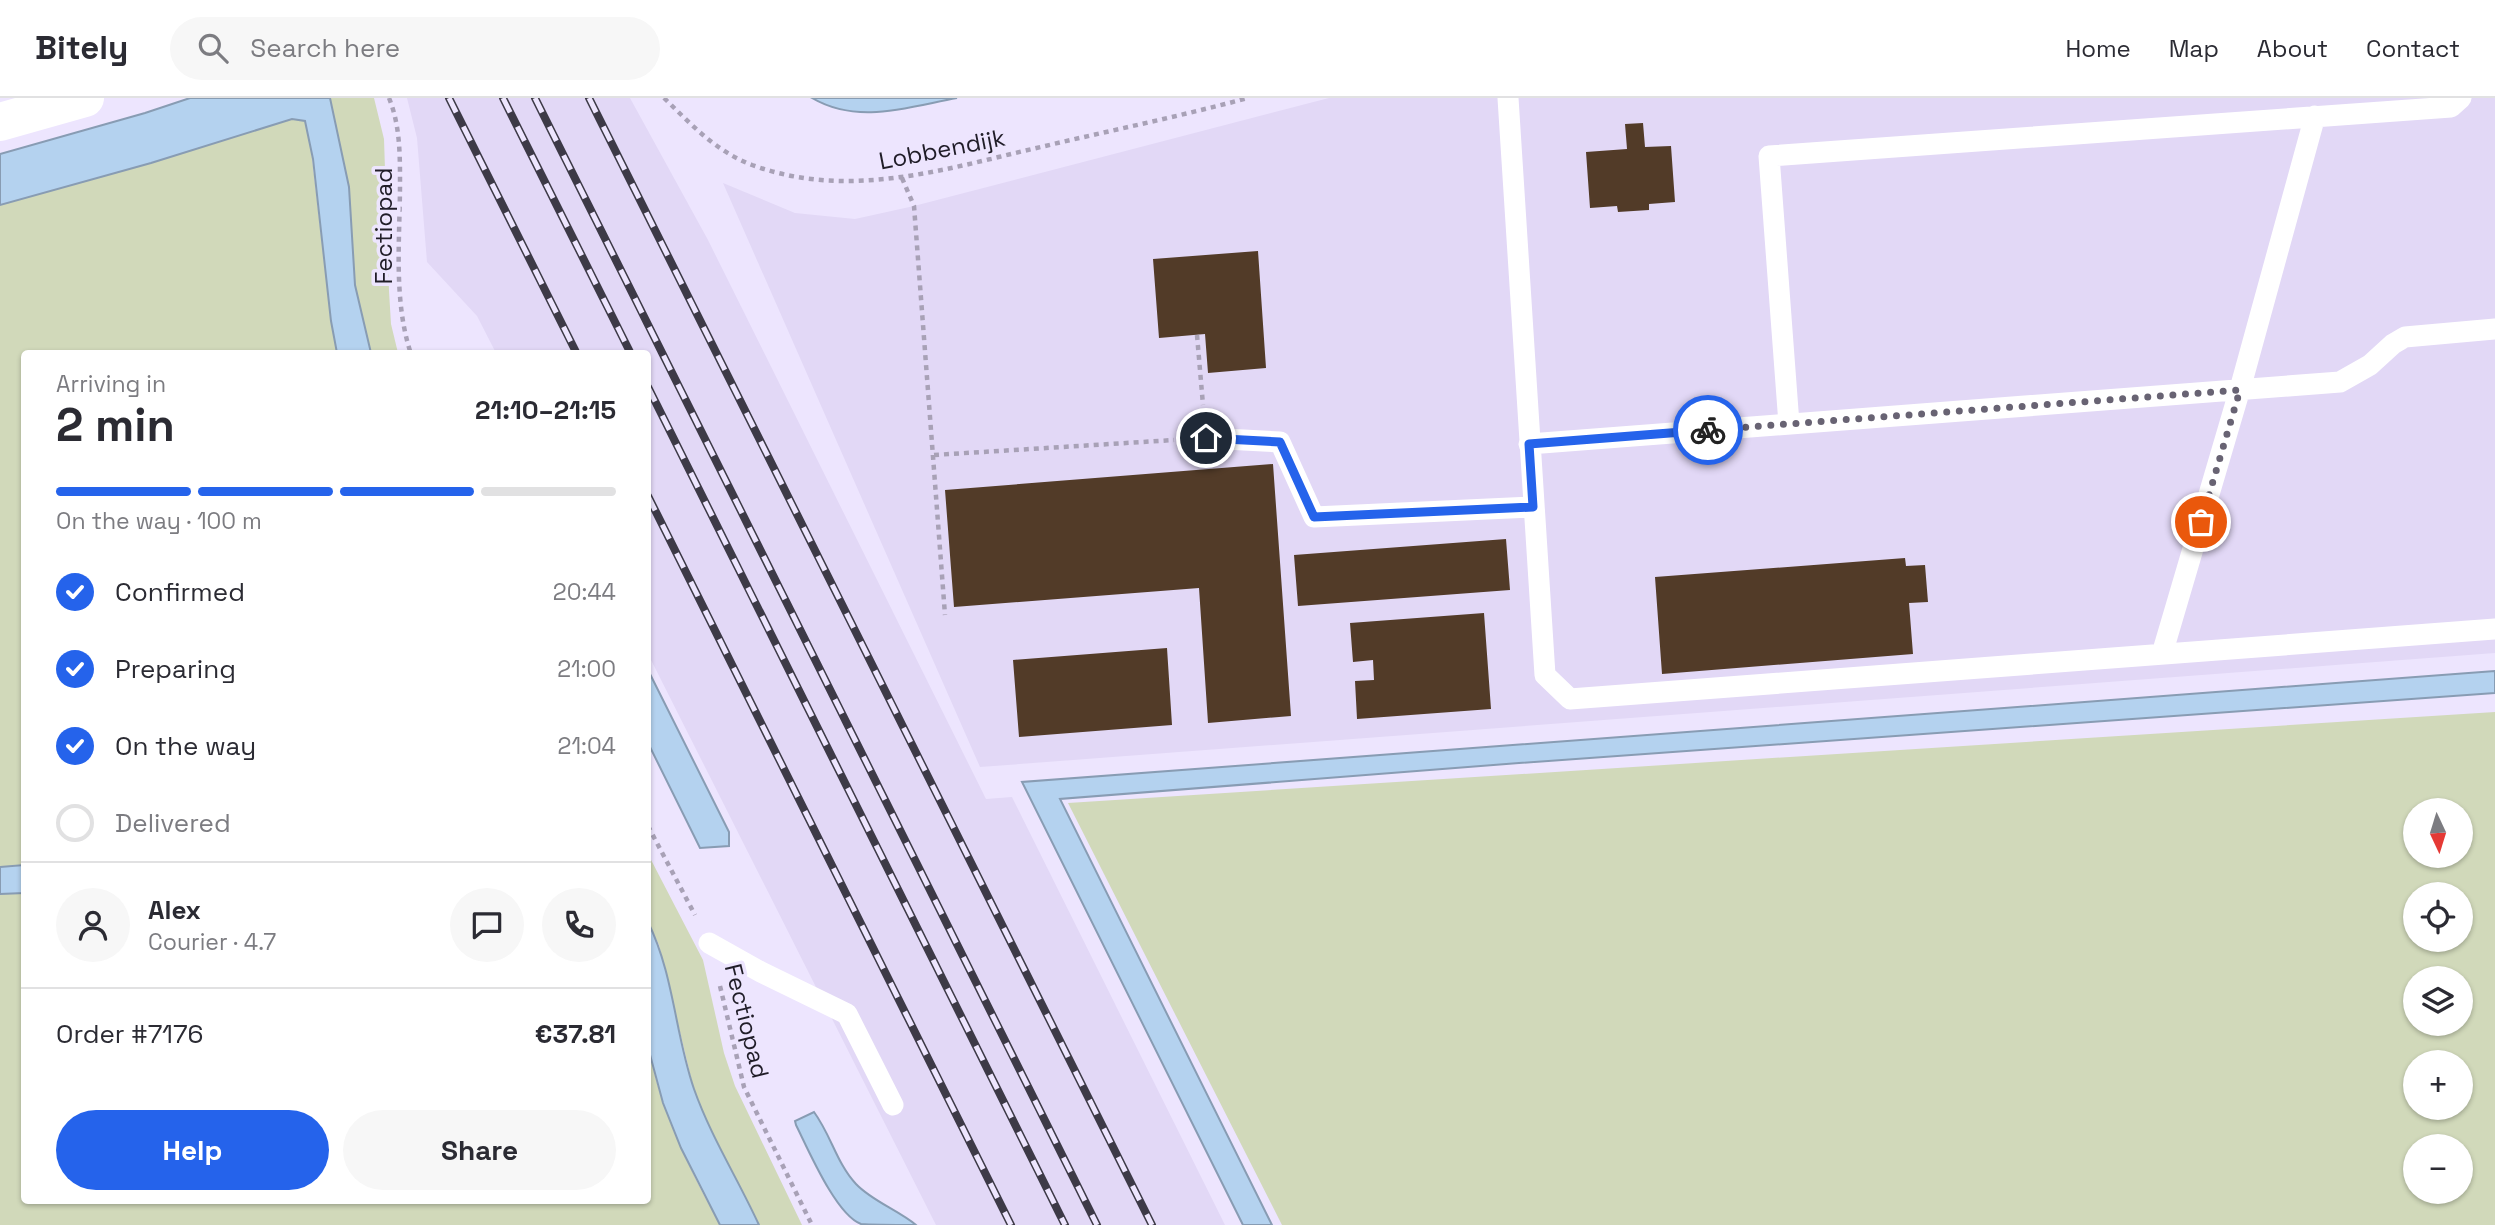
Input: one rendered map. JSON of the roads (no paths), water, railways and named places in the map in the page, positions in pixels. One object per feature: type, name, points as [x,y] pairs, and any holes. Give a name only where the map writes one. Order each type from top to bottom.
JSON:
[{"type":"main road","points":[[0,122],[85,98]]},
{"type":"lane","points":[[1508,98],[1545,676],[1570,699],[2495,629]]},
{"type":"lane","points":[[1789,424],[1769,156],[2451,107],[2460,98]]},
{"type":"lane","points":[[2162,654],[2240,390],[2315,116]]},
{"type":"lane","points":[[1529,444],[2340,382],[2370,365],[2404,337],[2495,329]]},
{"type":"lane","points":[[1206,438],[1280,442],[1314,517],[1533,507]]},
{"type":"lane","points":[[709,943],[768,976],[847,1014],[893,1105]]},
{"type":"water","points":[[190,98],[330,98],[349,187],[355,285],[370,350],[336,350],[313,159],[305,121],[292,119],[151,163],[0,205],[0,154]]},
{"type":"water","points":[[812,98],[957,98],[883,112],[865,112],[847,111]]},
{"type":"water","points":[[2495,671],[2495,693],[1060,799],[1272,1225],[1243,1225],[1022,782]]},
{"type":"water","points":[[651,676],[729,832],[729,846],[700,848],[651,749]]},
{"type":"water","points":[[21,865],[21,893],[0,894],[0,867]]},
{"type":"water","points":[[651,929],[669,984],[694,1089],[708,1124],[759,1225],[720,1225],[681,1148],[663,1103],[651,1058]]},
{"type":"water","points":[[814,1112],[844,1168],[856,1184],[916,1225],[861,1224],[842,1208],[824,1180],[796,1125],[795,1121]]},
{"type":"railway","points":[[449,98],[575,350]]},
{"type":"railway","points":[[503,98],[629,350]]},
{"type":"railway","points":[[535,98],[1097,1225]]},
{"type":"railway","points":[[589,98],[1152,1225]]},
{"type":"railway","points":[[651,393],[1065,1225]]},
{"type":"railway","points":[[651,502],[1011,1225]]}]
